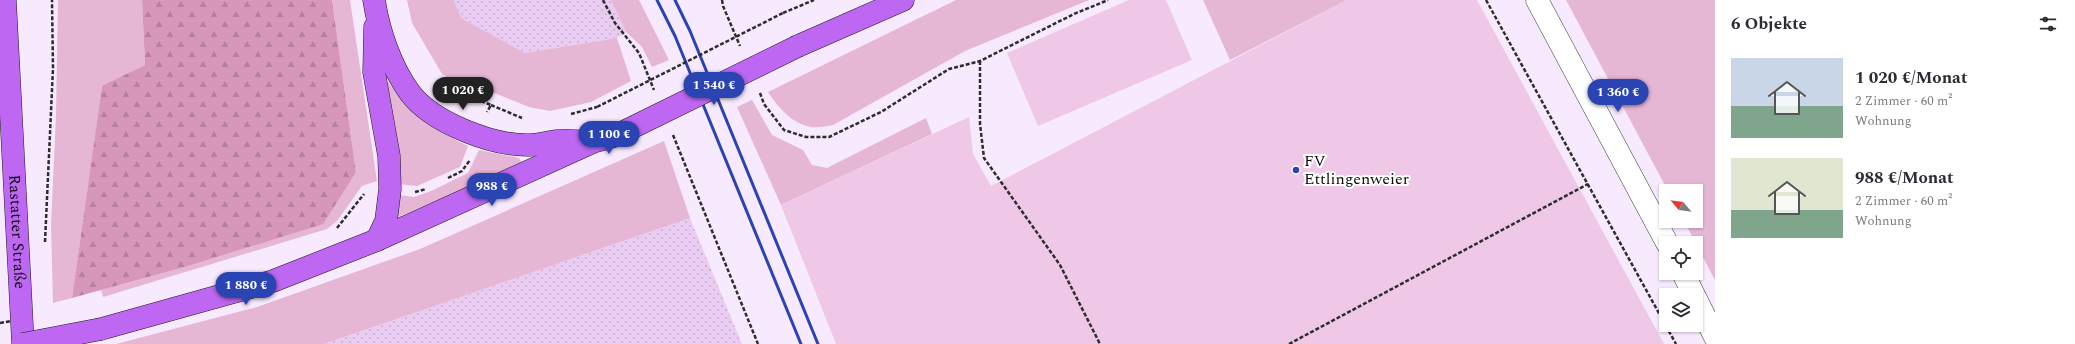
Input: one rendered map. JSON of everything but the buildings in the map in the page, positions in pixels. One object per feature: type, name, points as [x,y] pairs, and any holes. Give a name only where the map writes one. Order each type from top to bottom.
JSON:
[{"type":"main road","name":"Rastatter Straße","points":[[4,0],[23,344]]},
{"type":"main road","points":[[23,344],[101,329],[273,281],[377,240],[593,142],[615,136],[798,46],[903,0]]},
{"type":"main road","points":[[375,5],[374,72],[389,156],[390,189],[386,221],[377,240]]},
{"type":"main road","points":[[375,5],[392,63],[411,94],[431,112],[477,136],[503,143],[531,146],[558,141],[593,142]]},
{"type":"street","points":[[1537,0],[1663,236]]},
{"type":"street","points":[[1703,313],[1715,337]]},
{"type":"path","points":[[45,244],[47,157],[53,68],[52,0]]},
{"type":"path","points":[[603,0],[615,23],[639,53],[657,97]]},
{"type":"path","points":[[722,0],[723,6],[741,48]]},
{"type":"path","points":[[597,107],[783,13],[814,0]]},
{"type":"path","points":[[758,90],[764,104],[784,130],[806,137],[829,137],[881,112],[948,69],[980,61],[1074,14],[1108,0]]},
{"type":"path","points":[[1486,0],[1676,344]]},
{"type":"path","points":[[980,61],[980,124],[984,158],[1060,264],[1100,344]]},
{"type":"path","points":[[491,105],[521,118],[527,119]]},
{"type":"path","points":[[672,133],[758,344]]},
{"type":"path","points":[[1289,344],[1588,184]]},
{"type":"path","points":[[333,232],[368,191]]},
{"type":"shaded area","points":[[58,0],[142,0],[145,65],[102,87],[72,298],[53,303],[51,225],[56,115]]},
{"type":"shaded area","points":[[332,0],[350,0],[377,181],[362,186],[337,221],[327,229],[103,297],[101,290],[181,268],[356,172]]},
{"type":"shaded area","points":[[407,0],[454,0],[461,18],[525,53],[617,38],[631,81],[591,102],[550,111],[529,107],[492,92],[460,85],[442,74],[412,23]]},
{"type":"shaded area","points":[[454,0],[611,0],[626,32],[617,38],[525,53],[461,18]]},
{"type":"shaded area","points":[[611,0],[639,0],[669,60],[652,67],[642,47],[626,32]]},
{"type":"shaded area","points":[[956,0],[1089,0],[965,51],[833,125],[811,127],[797,122],[781,109],[768,92]]},
{"type":"shaded area","points":[[1129,0],[1166,0],[1192,60],[1038,126],[1007,53]]},
{"type":"shaded area","points":[[1203,0],[1347,0],[1230,60]]},
{"type":"shaded area","name":"FV Ettlingenweier","points":[[1347,0],[1477,0],[1664,344],[836,344],[781,205],[969,117],[973,154],[991,186]]},
{"type":"shaded area","points":[[1566,0],[1715,0],[1715,280],[1703,257],[1703,236],[1692,236],[1688,228],[1703,228],[1703,184],[1664,184]]},
{"type":"shaded area","points":[[388,82],[405,103],[424,120],[444,134],[468,146],[460,167],[417,186],[399,184],[383,83]]},
{"type":"shaded area","points":[[752,100],[772,135],[803,150],[812,165],[827,168],[926,118],[932,134],[781,205],[737,107]]},
{"type":"shaded area","points":[[664,141],[690,218],[324,344],[116,344],[257,307],[420,249]]},
{"type":"shaded area","points":[[479,150],[519,158],[522,163],[398,217],[395,216],[399,195],[414,197],[431,191],[468,173]]},
{"type":"shaded area","points":[[690,218],[742,344],[324,344]]},
{"type":"green space","points":[[142,0],[332,0],[356,172],[323,224],[181,268],[72,298],[102,86],[145,65]]},
{"type":"railway","points":[[657,0],[675,36],[801,344]]},
{"type":"railway","points":[[675,0],[690,31],[818,344]]},
{"type":"place","name":"FV Ettlingenweier","points":[[1296,170]]}]
